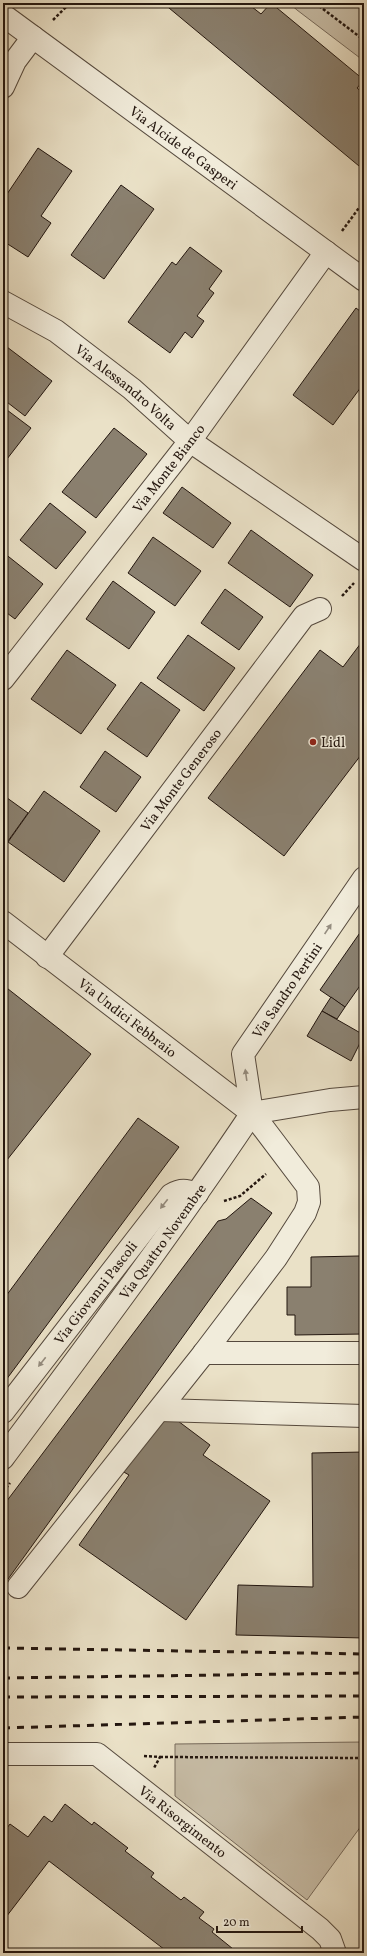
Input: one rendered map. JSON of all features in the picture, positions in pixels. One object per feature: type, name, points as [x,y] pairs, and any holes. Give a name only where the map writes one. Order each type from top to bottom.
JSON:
[{"type":"street","name":"Via Alcide de Gasperi","points":[[3,15],[364,280]]},
{"type":"street","points":[[3,87],[15,61],[33,37]]},
{"type":"street","name":"Via Monte Bianco","points":[[3,679],[190,441],[326,252]]},
{"type":"street","name":"Via Alessandro Volta","points":[[3,302],[56,331],[132,389],[190,441],[364,560]]},
{"type":"street","name":"Via Monte Generoso","points":[[47,957],[304,616],[320,609]]},
{"type":"street","name":"Via Sandro Pertini","points":[[252,1113],[243,1054],[364,878]]},
{"type":"street","name":"Via Undici Febbraio","points":[[3,922],[252,1113]]},
{"type":"street","points":[[18,1587],[204,1353],[276,1258],[305,1213],[309,1202],[308,1187],[252,1113],[330,1100],[364,1097]]},
{"type":"street","name":"Via Quattro Novembre","points":[[3,1458],[131,1286],[197,1194],[252,1113]]},
{"type":"street","name":"Via Giovanni Pascoli","points":[[3,1412],[171,1195],[179,1190],[187,1190],[197,1194]]},
{"type":"street","points":[[204,1353],[364,1353]]},
{"type":"street","points":[[160,1410],[364,1416]]},
{"type":"street","name":"Via Risorgimento","points":[[3,1754],[97,1754],[320,1929],[330,1938],[335,1953]]},
{"type":"path","points":[[316,3],[364,40]]},
{"type":"path","points":[[326,252],[364,201]]},
{"type":"path","points":[[320,609],[336,602],[355,582]]},
{"type":"path","points":[[160,1757],[364,1758]]},
{"type":"shaded area","points":[[289,3],[364,3],[364,61],[297,10]]},
{"type":"shaded area","points":[[364,1742],[364,1822],[307,1900],[175,1796],[175,1744]]},
{"type":"building","points":[[163,3],[247,3],[261,14],[271,3],[364,80],[357,88],[364,94],[364,161],[359,166]]},
{"type":"building","points":[[38,148],[72,171],[41,216],[51,223],[28,257],[3,241],[3,200]]},
{"type":"building","points":[[121,185],[154,209],[104,279],[71,255]]},
{"type":"building","points":[[190,247],[222,271],[209,289],[214,293],[197,316],[204,321],[192,338],[185,332],[170,353],[128,322],[172,262],[176,265]]},
{"type":"building","points":[[356,308],[364,314],[364,383],[333,425],[293,395]]},
{"type":"building","points":[[7,347],[52,381],[25,416],[3,399],[3,353]]},
{"type":"building","points":[[3,407],[31,428],[7,459],[3,456]]},
{"type":"building","points":[[114,428],[147,454],[96,518],[62,492]]},
{"type":"building","points":[[182,487],[231,523],[213,548],[163,513]]},
{"type":"building","points":[[50,503],[86,532],[56,569],[20,540]]},
{"type":"building","points":[[251,530],[313,575],[290,607],[228,563]]},
{"type":"building","points":[[153,537],[201,571],[175,606],[128,573]]},
{"type":"building","points":[[4,553],[43,584],[15,619],[3,610]]},
{"type":"building","points":[[113,581],[155,612],[129,649],[86,619]]},
{"type":"building","points":[[225,589],[263,617],[239,650],[201,623]]},
{"type":"building","points":[[188,635],[235,668],[204,711],[157,678]]},
{"type":"building","points":[[364,639],[364,751],[284,856],[208,798],[320,650],[343,667]]},
{"type":"building","points":[[67,650],[116,685],[81,734],[31,699]]},
{"type":"building","points":[[141,682],[180,710],[147,757],[107,729]]},
{"type":"building","points":[[105,751],[141,777],[116,812],[80,787]]},
{"type":"building","points":[[44,791],[100,831],[64,882],[8,842]]},
{"type":"building","points":[[3,795],[28,813],[3,848]]},
{"type":"building","points":[[364,927],[364,980],[345,1007],[320,990]]},
{"type":"building","points":[[3,985],[91,1054],[3,1165]]},
{"type":"building","points":[[331,997],[345,1007],[337,1019],[322,1011]]},
{"type":"building","points":[[322,1011],[364,1035],[351,1061],[307,1036]]},
{"type":"building","points":[[138,1118],[179,1147],[3,1384],[3,1300]]},
{"type":"building","points":[[251,1198],[272,1213],[3,1586],[3,1506],[218,1221],[226,1219]]},
{"type":"building","points":[[364,1256],[364,1334],[295,1335],[295,1315],[287,1315],[287,1287],[311,1287],[311,1257]]},
{"type":"building","points":[[170,1415],[210,1445],[203,1455],[270,1501],[186,1620],[79,1545],[129,1475],[122,1471],[160,1417]]},
{"type":"building","points":[[364,1452],[364,1638],[236,1635],[238,1585],[313,1587],[312,1453]]},
{"type":"building","points":[[65,1804],[92,1825],[94,1822],[128,1848],[125,1851],[154,1873],[151,1877],[181,1900],[184,1897],[204,1912],[199,1918],[214,1929],[212,1932],[238,1953],[169,1953],[49,1861],[3,1921],[3,1833],[10,1824],[28,1837],[44,1816],[52,1822]]},
{"type":"railway","points":[[3,1648],[364,1654]]},
{"type":"railway","points":[[3,1678],[364,1673]]},
{"type":"railway","points":[[3,1697],[364,1696]]},
{"type":"railway","points":[[3,1728],[364,1717]]},
{"type":"place","name":"Lidl","points":[[313,742]]}]
